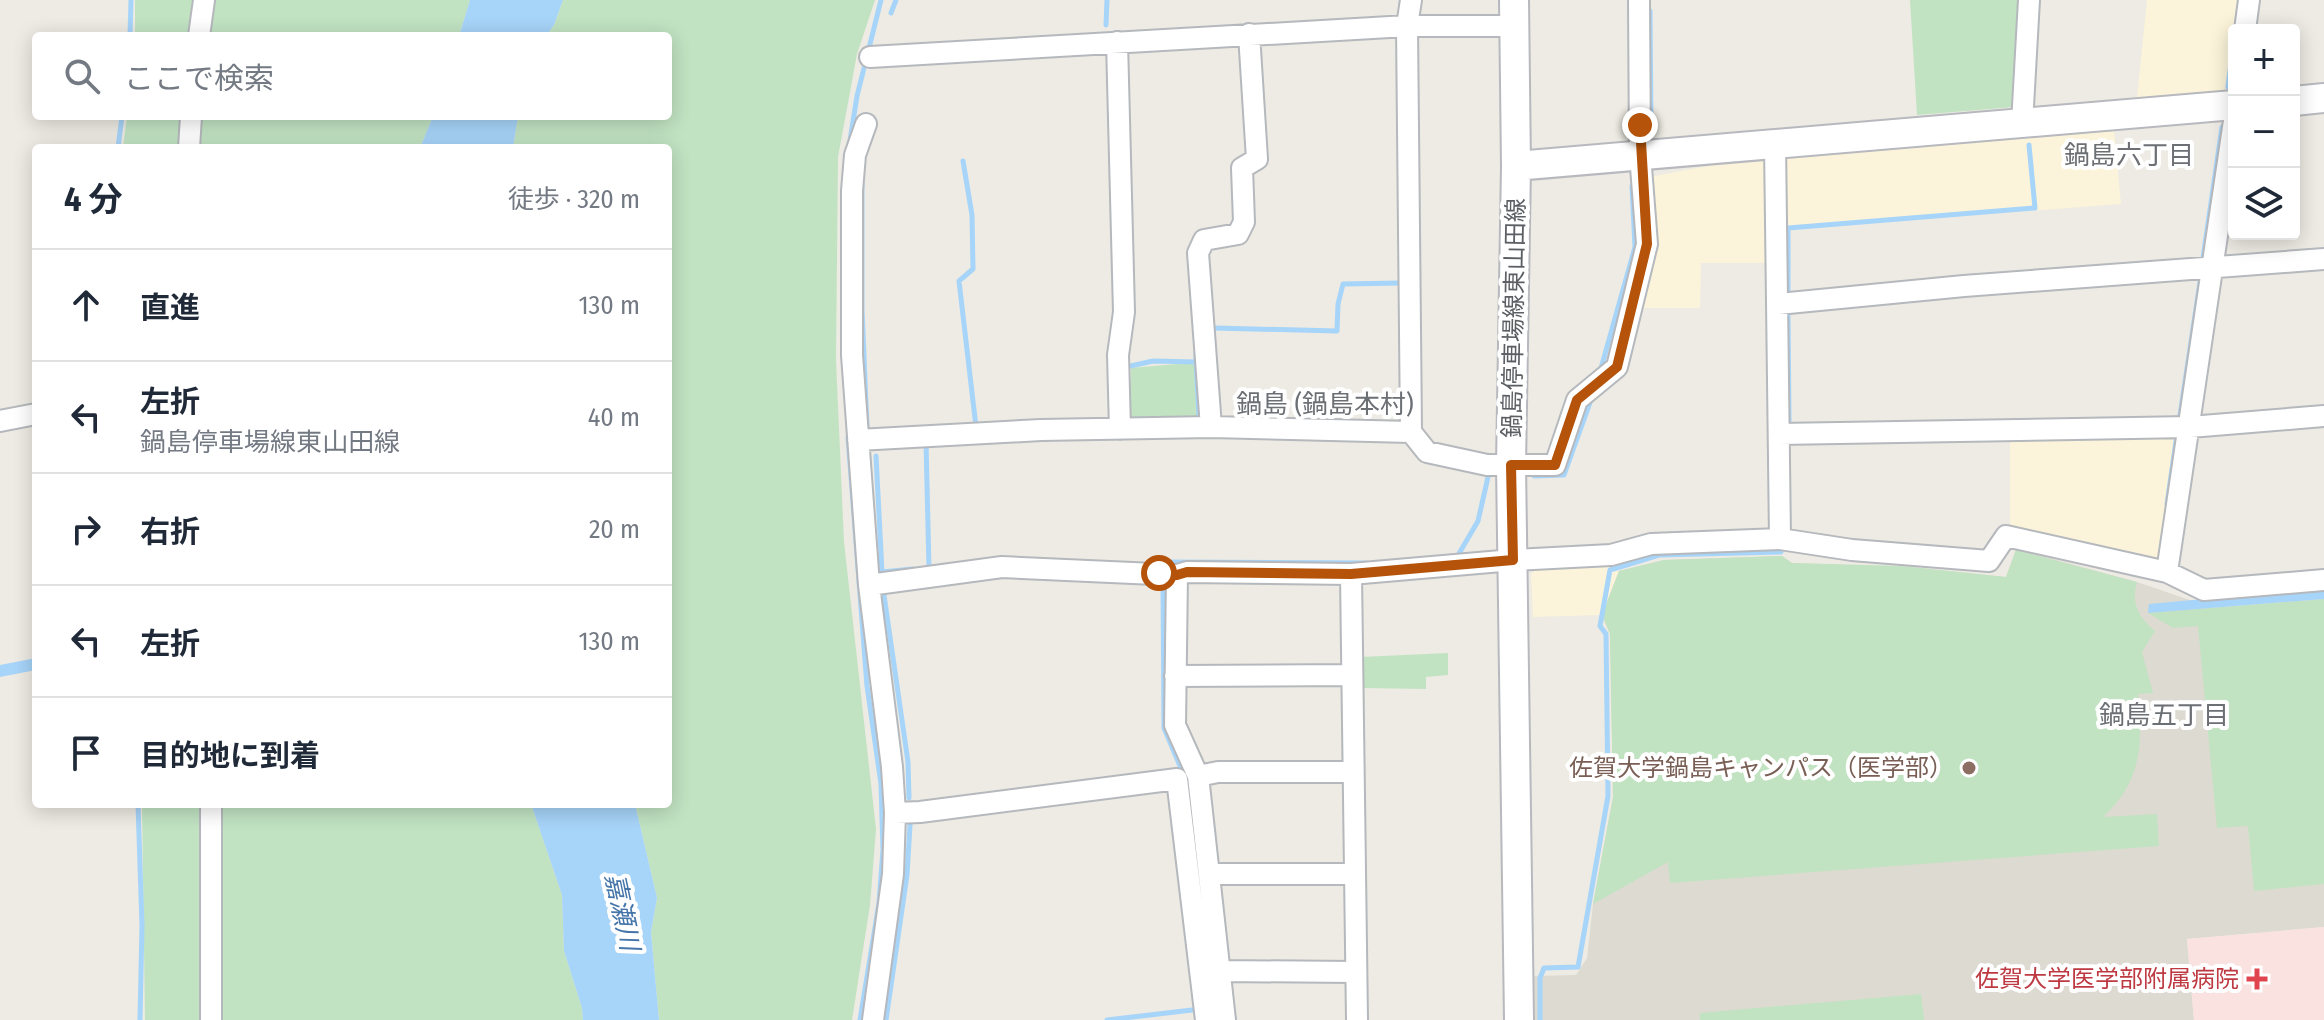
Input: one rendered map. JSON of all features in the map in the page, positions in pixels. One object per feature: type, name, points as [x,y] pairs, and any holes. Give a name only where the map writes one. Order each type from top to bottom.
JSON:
[{"type":"main road","name":"鍋島停車場線東山田線","points":[[1514,13],[1516,166],[1511,465],[1519,1020]]},
{"type":"main road","points":[[2300,100],[2324,98]]},
{"type":"main road","points":[[1516,166],[2228,106]]},
{"type":"street","points":[[200,32],[204,0]]},
{"type":"street","points":[[1411,16],[1411,432],[1427,452],[1487,465],[1555,465],[1577,400],[1617,367],[1647,244],[1640,154],[1639,0]]},
{"type":"street","points":[[2022,124],[2029,0]]},
{"type":"street","points":[[2246,24],[2249,0]]},
{"type":"street","points":[[870,57],[1249,34],[1411,16],[1514,13]]},
{"type":"street","points":[[1211,427],[1198,253],[1204,240],[1238,234],[1244,222],[1242,168],[1257,159],[1249,34]]},
{"type":"street","points":[[1117,42],[1124,312],[1118,355],[1120,429]]},
{"type":"street","points":[[189,144],[191,120]]},
{"type":"street","points":[[866,124],[855,155],[852,191],[852,355],[869,585],[895,813],[893,874],[873,1020]]},
{"type":"street","points":[[1775,143],[1780,539]]},
{"type":"street","points":[[2167,572],[2228,161]]},
{"type":"street","points":[[1778,304],[1964,286],[2324,259]]},
{"type":"street","points":[[0,421],[32,415]]},
{"type":"street","points":[[1779,434],[2190,427],[2324,416]]},
{"type":"street","points":[[858,440],[1041,430],[1211,427],[1411,432]]},
{"type":"street","points":[[869,585],[1002,567],[1168,574],[1351,574],[1611,555],[1651,544],[1780,539],[1852,550],[1989,561],[2006,536],[2167,572],[2204,590],[2324,580]]},
{"type":"street","points":[[1168,574],[1175,725],[1198,776],[1225,1020]]},
{"type":"street","points":[[1351,574],[1357,1020]]},
{"type":"street","points":[[1175,676],[1352,675]]},
{"type":"street","points":[[1198,776],[1218,772],[1353,772]]},
{"type":"street","points":[[895,813],[1177,779],[1206,1020]]},
{"type":"street","points":[[211,808],[211,1020]]},
{"type":"street","points":[[1209,874],[1355,874]]},
{"type":"street","points":[[1220,971],[1356,972]]},
{"type":"shaded area","points":[[2147,0],[2237,0],[2234,24],[2228,24],[2224,92],[2137,98]]},
{"type":"shaded area","points":[[2114,131],[2121,204],[1772,230],[1770,263],[1701,263],[1700,308],[1638,308],[1649,177],[1713,165]]},
{"type":"shaded area","points":[[2181,436],[2161,564],[2010,529],[2010,438]]},
{"type":"shaded area","name":"佐賀大学鍋島キャンパス（医学部）","points":[[2016,549],[2137,582],[2213,608],[2324,599],[2324,927],[2187,939],[2194,1020],[1535,1020],[1534,976],[1576,975],[1587,958],[1593,904],[1613,797],[1610,634],[1602,615],[1619,571],[1664,560],[1782,556],[1792,563],[1910,567],[2006,577]]},
{"type":"shaded area","points":[[1542,564],[1605,564],[1619,571],[1602,615],[1533,617],[1531,574]]},
{"type":"shaded area","name":"佐賀大学医学部附属病院","points":[[2324,927],[2324,1020],[2194,1020],[2187,939]]},
{"type":"green space","points":[[135,0],[470,0],[460,32],[135,32]]},
{"type":"green space","points":[[563,0],[875,0],[857,54],[838,157],[836,360],[844,542],[876,829],[870,905],[852,1020],[659,1020],[651,932],[657,898],[636,808],[672,808],[672,144],[514,144],[517,120],[672,120],[672,32],[549,32]]},
{"type":"green space","points":[[1910,0],[2022,0],[2014,107],[1917,115]]},
{"type":"green space","points":[[126,120],[431,120],[422,144],[124,144]]},
{"type":"green space","points":[[1200,362],[1204,422],[1128,424],[1131,368]]},
{"type":"green space","points":[[2016,550],[2137,582],[2137,609],[2155,631],[2142,652],[2153,693],[2138,694],[2140,729],[2137,761],[2126,790],[2103,817],[2157,814],[2159,846],[1670,883],[1668,862],[1593,904],[1613,797],[1610,634],[1602,615],[1619,571],[1664,560],[1782,556],[1792,563],[1902,566],[2006,577]]},
{"type":"green space","points":[[2324,599],[2324,884],[2254,891],[2248,826],[2217,828],[2198,626],[2173,628],[2148,613]]},
{"type":"green space","points":[[1448,653],[1448,675],[1426,677],[1426,689],[1361,688],[1361,657]]},
{"type":"green space","points":[[142,808],[532,808],[562,895],[564,951],[583,1020],[145,1020]]},
{"type":"green space","points":[[1921,994],[1924,1020],[1700,1020],[1700,1013]]},
{"type":"water","points":[[470,0],[563,0],[549,32],[460,32]]},
{"type":"water","points":[[431,120],[517,120],[514,144],[422,144]]},
{"type":"water","points":[[2324,588],[2324,599],[2148,613],[2149,604]]},
{"type":"water","points":[[32,659],[32,671],[0,677],[0,665]]},
{"type":"water","name":"嘉瀬川","points":[[532,808],[636,808],[657,898],[651,932],[659,1020],[583,1020],[564,951],[562,895]]},
{"type":"waterway","points":[[130,32],[131,0]]},
{"type":"waterway","points":[[849,147],[857,96],[881,0]]},
{"type":"waterway","points":[[891,13],[896,0]]},
{"type":"waterway","points":[[1106,25],[1107,0]]},
{"type":"waterway","points":[[1650,11],[1651,126]]},
{"type":"waterway","points":[[118,144],[122,120]]},
{"type":"waterway","points":[[2203,258],[2222,127]]},
{"type":"waterway","points":[[1788,291],[1788,228],[2035,208],[2029,145]]},
{"type":"waterway","points":[[963,161],[972,215],[973,269],[959,281],[976,427]]},
{"type":"waterway","points":[[862,183],[862,309],[867,427]]},
{"type":"waterway","points":[[1600,372],[1635,247],[1632,186]]},
{"type":"waterway","points":[[2180,415],[2200,282]]},
{"type":"waterway","points":[[1214,328],[1337,331],[1338,304],[1343,284],[1401,283]]},
{"type":"waterway","points":[[1788,315],[1789,421]]},
{"type":"waterway","points":[[1126,370],[1126,367],[1153,361],[1196,362],[1196,353]]},
{"type":"waterway","points":[[1196,362],[1199,416]]},
{"type":"waterway","points":[[1534,476],[1564,475],[1592,397]]},
{"type":"waterway","points":[[848,437],[867,686],[881,784],[883,850],[879,903],[860,1020]]},
{"type":"waterway","points":[[2167,504],[2176,441]]},
{"type":"waterway","points":[[926,442],[927,568]]},
{"type":"waterway","points":[[876,456],[882,572],[913,569]]},
{"type":"waterway","points":[[1453,557],[1457,557],[1478,521],[1488,477]]},
{"type":"waterway","points":[[1540,1020],[1540,978],[1544,968],[1578,967],[1608,796],[1606,634],[1600,626],[1610,570],[1659,555],[1781,552]]},
{"type":"waterway","points":[[1163,569],[1163,562],[1367,563]]},
{"type":"waterway","points":[[1163,579],[1164,728],[1183,773]]},
{"type":"waterway","points":[[884,595],[908,762],[909,798]]},
{"type":"waterway","points":[[138,808],[142,926],[140,1020]]},
{"type":"waterway","points":[[886,1020],[907,875],[910,825]]},
{"type":"waterway","points":[[1107,1020],[1192,1010]]},
{"type":"place","name":"佐賀大学鍋島キャンパス（医学部）","points":[[1969,768]]},
{"type":"place","name":"佐賀大学医学部附属病院","points":[[2257,979]]},
{"type":"district","name":"鍋島六丁目","points":[[2129,155]]},
{"type":"district","name":"鍋島 (鍋島本村)","points":[[1325,404]]},
{"type":"district","name":"鍋島五丁目","points":[[2164,715]]},
{"type":"route","points":[[1159,573],[1351,574],[1513,560],[1511,465],[1555,465],[1577,400],[1617,367],[1647,244],[1640,125]]}]
